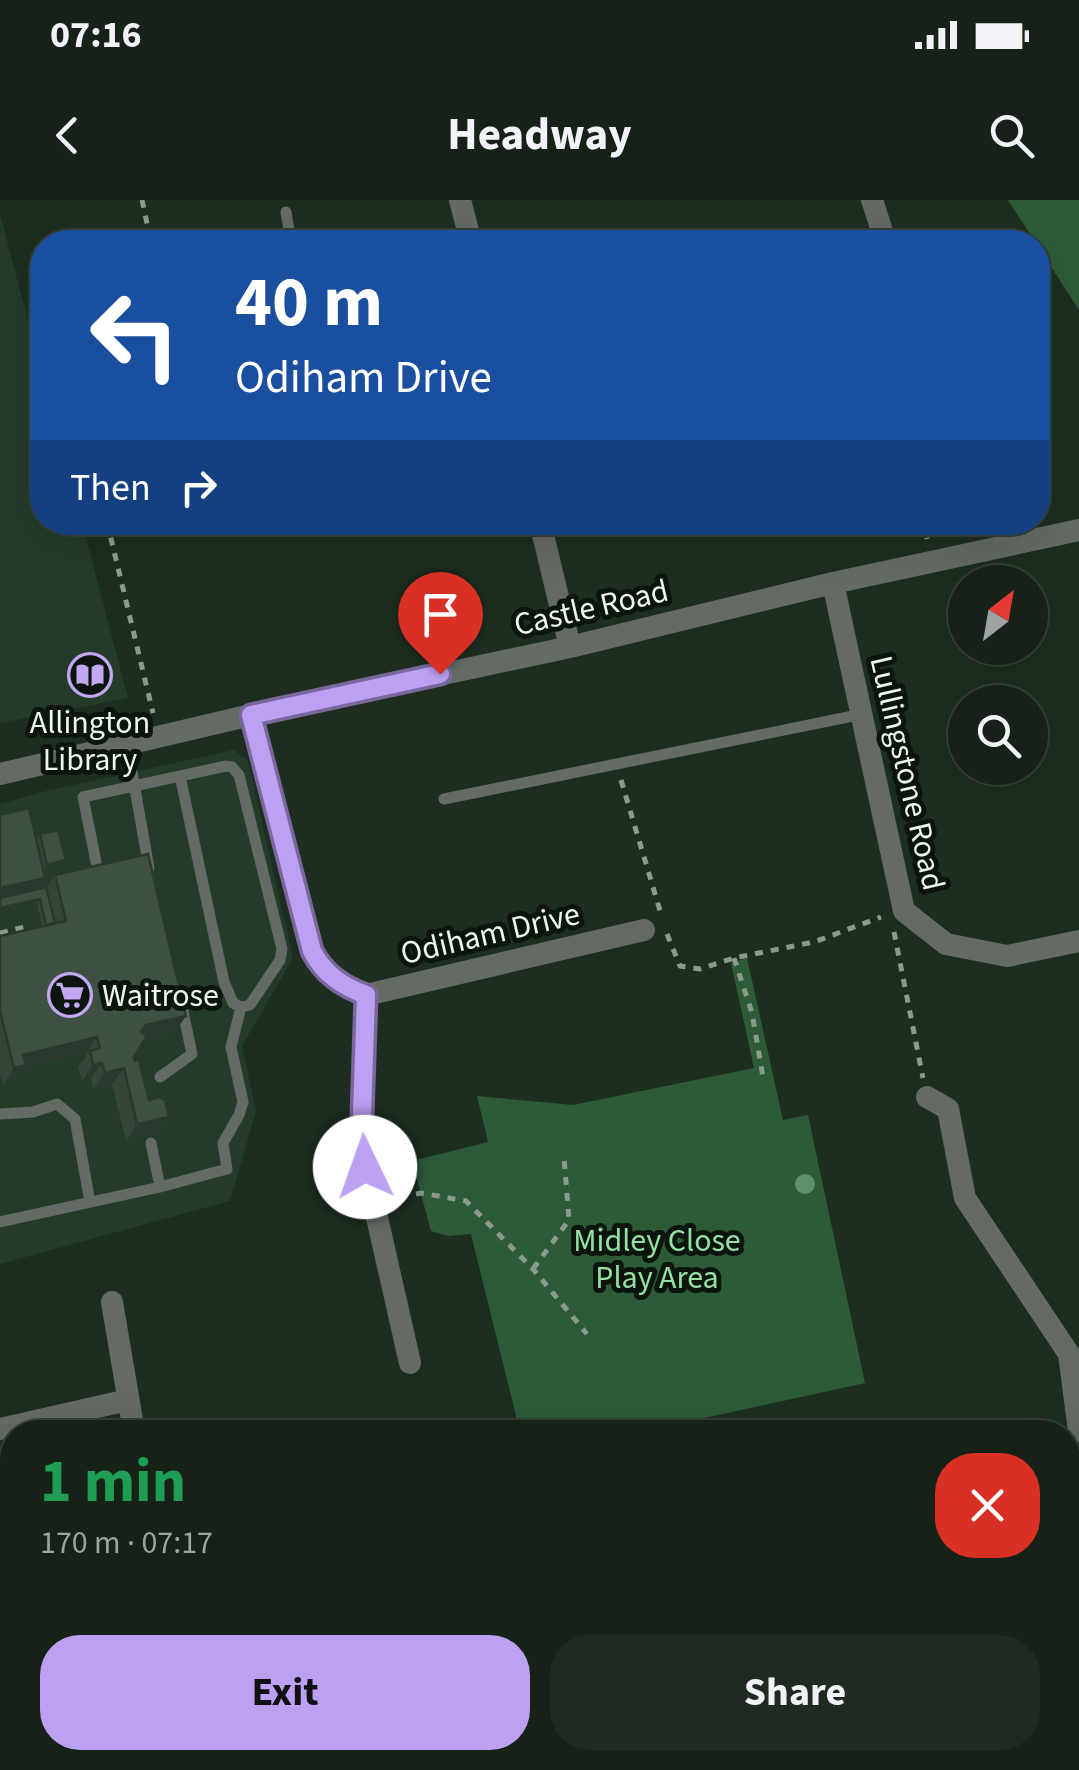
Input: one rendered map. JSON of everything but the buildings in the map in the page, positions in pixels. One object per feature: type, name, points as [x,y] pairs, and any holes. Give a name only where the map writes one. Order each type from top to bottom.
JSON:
[{"type":"street","points":[[460,200],[467,230]]},
{"type":"street","points":[[872,200],[882,230]]},
{"type":"street","name":"Castle Road","points":[[0,774],[1079,530]]},
{"type":"street","points":[[543,535],[570,647]]},
{"type":"street","name":"Lullingstone Road","points":[[832,583],[863,714],[897,912],[946,944],[1007,956],[1079,942]]},
{"type":"street","name":"Odiham Drive","points":[[251,715],[312,951],[320,965],[348,988],[366,995],[644,930]]},
{"type":"street","points":[[366,995],[361,1147],[410,1363]]},
{"type":"street","points":[[927,1097],[948,1109],[965,1198],[1069,1354],[1078,1420]]},
{"type":"street","points":[[112,1302],[132,1420]]},
{"type":"street","points":[[43,1420],[128,1400]]},
{"type":"lane","points":[[286,212],[289,230]]},
{"type":"lane","points":[[444,799],[863,714]]},
{"type":"lane","points":[[127,744],[152,879]]},
{"type":"lane","points":[[96,862],[82,797],[226,766],[232,767],[238,775],[282,948],[280,960],[250,1005],[241,1007],[233,1003],[224,982],[180,776]]},
{"type":"lane","points":[[160,1077],[192,1054],[180,998]]},
{"type":"lane","points":[[0,1222],[227,1169],[223,1143],[242,1102],[231,1047],[241,1007]]},
{"type":"lane","points":[[0,1114],[33,1112],[57,1104],[65,1109],[75,1119],[90,1202]]},
{"type":"lane","points":[[151,1143],[160,1187]]},
{"type":"path","points":[[142,200],[148,230]]},
{"type":"path","points":[[110,535],[158,736]]},
{"type":"path","points":[[616,763],[680,966],[700,969],[814,942],[897,912],[927,1097]]},
{"type":"path","points":[[0,933],[25,928]]},
{"type":"path","points":[[734,958],[752,1013],[763,1077]]},
{"type":"path","points":[[533,1269],[569,1220],[564,1157]]},
{"type":"path","points":[[416,1194],[466,1201],[533,1269],[587,1334]]},
{"type":"shaded area","points":[[0,214],[30,328],[30,535],[85,535],[128,698],[0,723]]},
{"type":"shaded area","points":[[234,750],[248,761],[293,958],[242,1046],[256,1111],[230,1201],[0,1264],[0,804]]},
{"type":"green space","points":[[1008,200],[1079,200],[1079,310],[1050,265],[1050,230],[1027,230]]},
{"type":"green space","name":"Midley Close Play Area","points":[[747,958],[783,1120],[808,1115],[865,1383],[695,1420],[517,1420],[471,1234],[448,1236],[431,1231],[412,1161],[488,1142],[477,1096],[573,1105],[754,1068],[731,963]]},
{"type":"place","name":"Allington Library","points":[[90,675]]},
{"type":"place","name":"Waitrose","points":[[70,995]]},
{"type":"route","points":[[365,1167],[361,1147],[366,995],[334,978],[312,951],[251,715],[440,674]]}]
